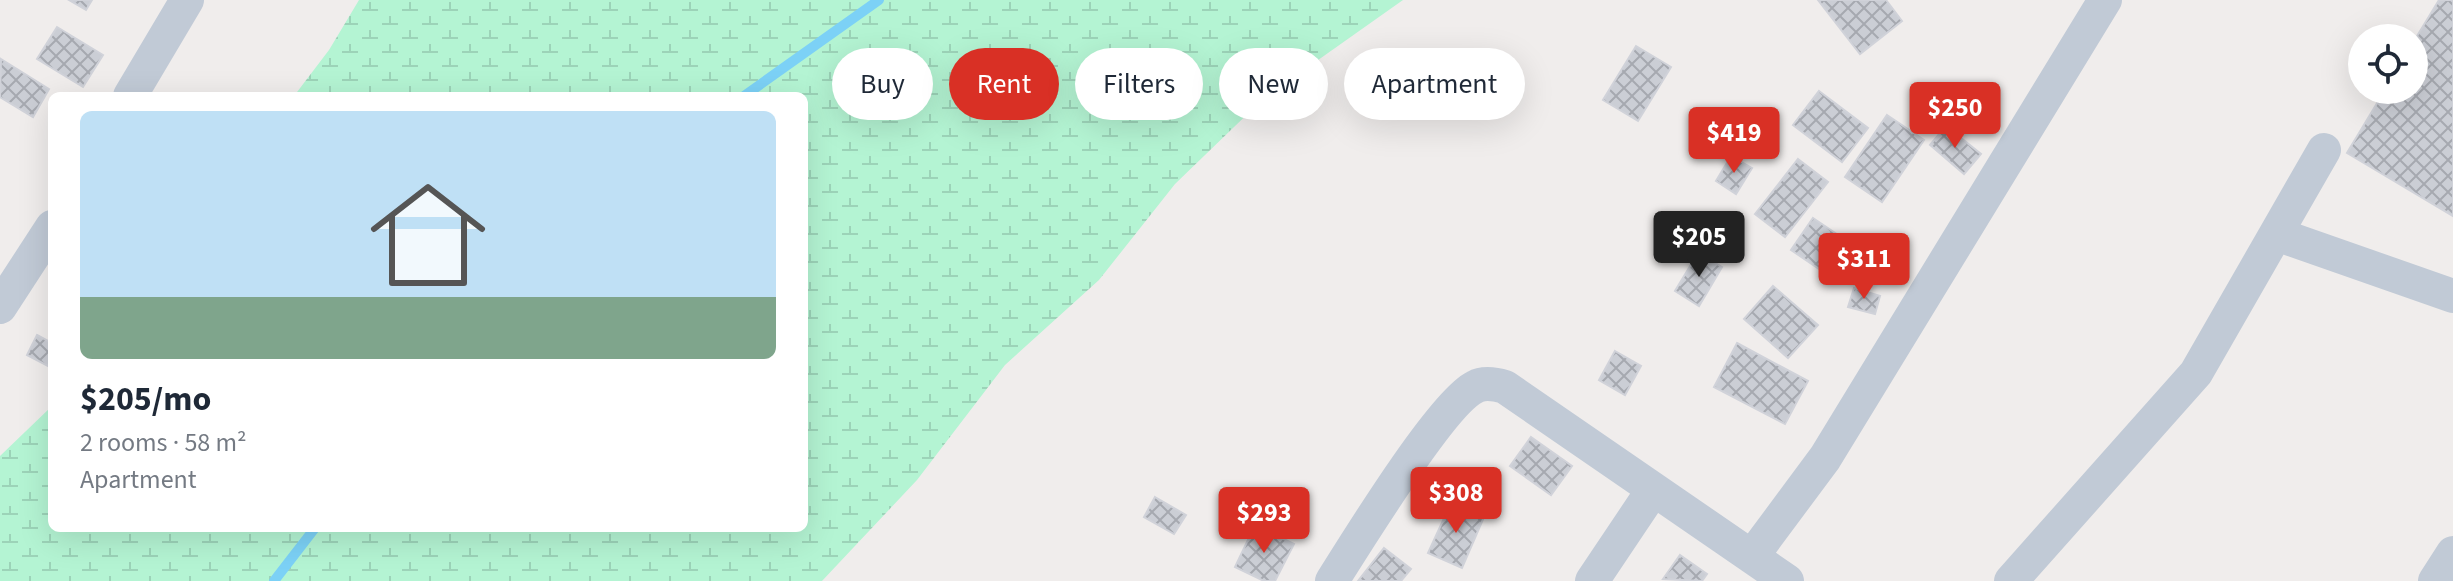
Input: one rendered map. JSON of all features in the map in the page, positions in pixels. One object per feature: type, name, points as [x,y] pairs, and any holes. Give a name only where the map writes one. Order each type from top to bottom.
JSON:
[{"type":"street","points":[[132,92],[187,0]]},
{"type":"street","points":[[1753,555],[1825,458],[2105,0]]},
{"type":"street","points":[[2011,581],[2196,373],[2324,150]]},
{"type":"street","points":[[0,307],[48,233]]},
{"type":"street","points":[[2276,234],[2453,296]]},
{"type":"street","points":[[1332,581],[1448,413],[1475,386],[1492,383],[1505,387],[1787,581]]},
{"type":"street","points":[[1592,581],[1653,490]]},
{"type":"street","points":[[2435,581],[2453,553]]},
{"type":"green space","points":[[359,0],[1403,0],[1328,53],[1328,48],[1219,48],[1219,120],[1241,120],[1175,184],[1099,280],[1005,365],[917,480],[822,581],[0,581],[0,456],[48,410],[48,532],[808,532],[808,92],[297,92],[329,50]]},
{"type":"building","points":[[69,0],[92,0],[86,10]]},
{"type":"building","points":[[1818,0],[1886,0],[1902,21],[1860,54]]},
{"type":"building","points":[[2439,0],[2453,0],[2453,216],[2347,153],[2377,104],[2428,104],[2428,24],[2424,24]]},
{"type":"building","points":[[57,27],[103,55],[83,87],[37,59]]},
{"type":"building","points":[[1636,46],[1671,67],[1638,121],[1603,100]]},
{"type":"building","points":[[1,59],[49,89],[33,117],[0,97]]},
{"type":"building","points":[[1819,91],[1868,128],[1842,162],[1793,125]]},
{"type":"building","points":[[1887,115],[1924,140],[1882,202],[1845,177]]},
{"type":"building","points":[[1946,126],[1981,154],[1964,174],[1930,145]]},
{"type":"building","points":[[1731,156],[1752,168],[1736,194],[1716,181]]},
{"type":"building","points":[[1798,159],[1828,182],[1785,237],[1755,214]]},
{"type":"building","points":[[1813,218],[1856,247],[1834,279],[1791,250]]},
{"type":"building","points":[[1698,253],[1722,267],[1699,306],[1675,291]]},
{"type":"building","points":[[1773,286],[1818,325],[1788,358],[1744,319]]},
{"type":"building","points":[[1854,288],[1880,296],[1875,314],[1848,307]]},
{"type":"building","points":[[37,335],[48,341],[48,366],[27,355]]},
{"type":"building","points":[[1737,343],[1808,381],[1785,424],[1714,387]]},
{"type":"building","points":[[1615,351],[1641,366],[1625,395],[1599,380]]},
{"type":"building","points":[[1531,437],[1572,466],[1551,495],[1510,466]]},
{"type":"building","points":[[1155,497],[1186,515],[1174,534],[1144,517]]},
{"type":"building","points":[[1451,503],[1484,517],[1462,568],[1428,553]]},
{"type":"building","points":[[1255,525],[1294,544],[1275,581],[1264,581],[1235,567]]},
{"type":"building","points":[[1384,548],[1411,569],[1401,581],[1358,581]]},
{"type":"building","points":[[1680,555],[1707,574],[1702,581],[1663,579]]},
{"type":"waterway","points":[[750,92],[879,0]]},
{"type":"waterway","points":[[274,581],[312,532]]}]
